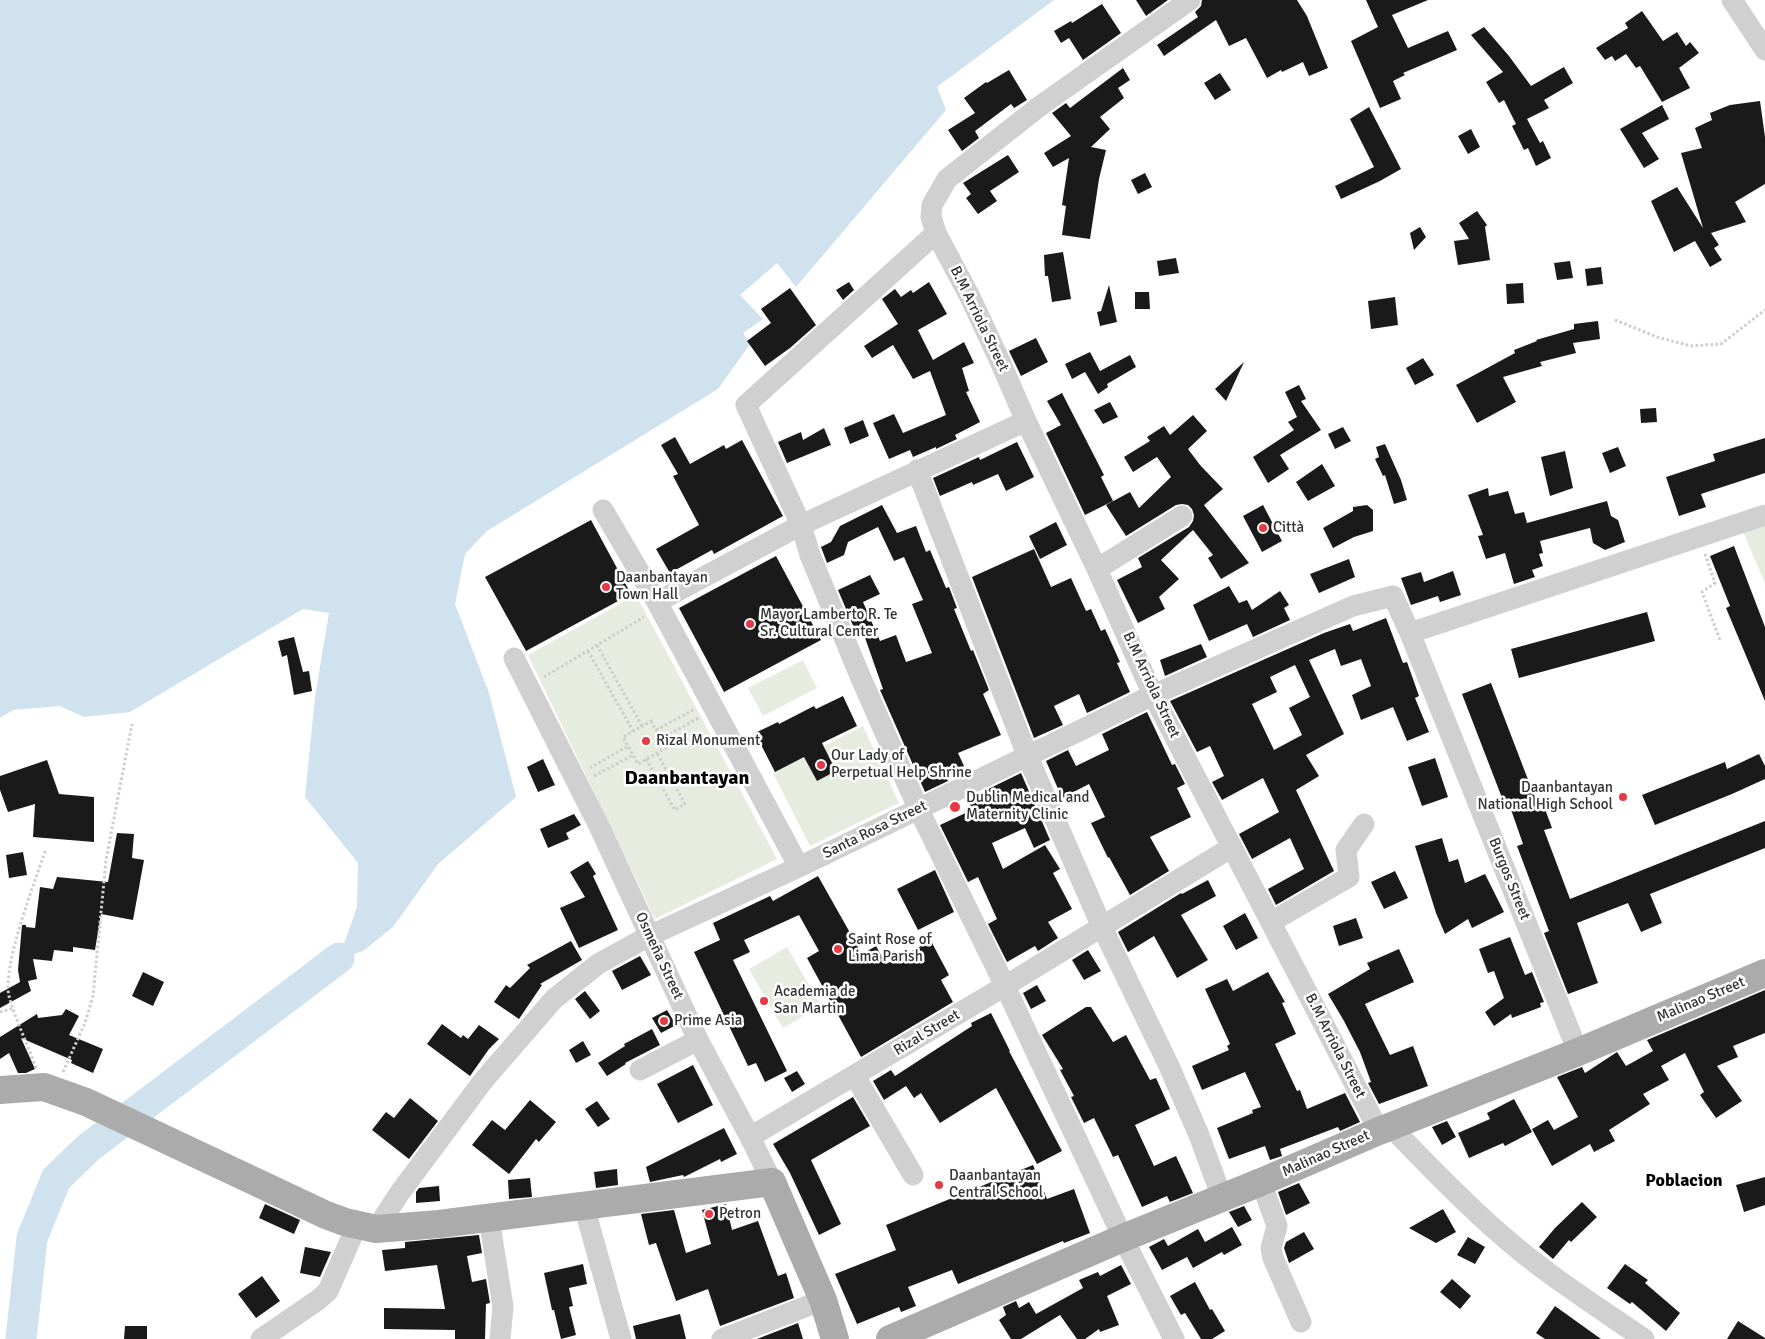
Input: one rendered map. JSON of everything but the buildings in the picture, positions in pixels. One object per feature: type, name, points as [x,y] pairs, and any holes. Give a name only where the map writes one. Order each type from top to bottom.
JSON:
[{"type":"main road","name":"Malinao Street","points":[[890,1339],[1123,1238],[1262,1182],[1385,1129],[1578,1052],[1765,973]]},
{"type":"main road","points":[[0,1090],[50,1088],[86,1102],[326,1215],[367,1227],[439,1224],[772,1182]]},
{"type":"main road","name":"Osmeña Street","points":[[772,1182],[823,1300],[835,1339]]},
{"type":"street","name":"B.M Arriola Street","points":[[1190,0],[1040,106],[947,179],[932,205],[931,217],[936,233],[999,359],[1097,569],[1153,695],[1271,922],[1385,1129],[1500,1234],[1583,1297],[1644,1339]]},
{"type":"street","points":[[1732,0],[1765,50]]},
{"type":"street","points":[[936,233],[746,405],[801,525],[810,554],[860,676],[918,808],[1005,986],[1123,1238],[1174,1339]]},
{"type":"street","points":[[656,602],[801,525],[1026,420]]},
{"type":"street","points":[[917,470],[1027,755],[1102,926],[1199,1135],[1222,1198]]},
{"type":"street","points":[[603,510],[656,602],[799,867]]},
{"type":"street","points":[[1410,633],[1765,514]]},
{"type":"street","points":[[1097,569],[1182,516]]},
{"type":"street","name":"Santa Rosa Street","points":[[261,1339],[328,1291],[367,1227],[401,1191],[483,1081],[554,999],[598,964],[649,936],[799,867],[1153,695],[1353,606],[1393,596]]},
{"type":"street","name":"Burgos Street","points":[[1393,596],[1410,633],[1578,1052]]},
{"type":"street","name":"Osmeña Street","points":[[514,658],[603,834],[698,1040],[772,1182]]},
{"type":"street","points":[[1271,922],[1349,877],[1346,850],[1364,824]]},
{"type":"street","name":"Rizal Street","points":[[750,1137],[1005,986],[1232,847]]},
{"type":"street","points":[[640,1070],[698,1040]]},
{"type":"street","points":[[855,1076],[913,1175]]},
{"type":"street","points":[[1262,1182],[1278,1226],[1271,1248],[1273,1258],[1301,1322]]},
{"type":"street","points":[[584,1206],[621,1339]]},
{"type":"street","points":[[489,1218],[503,1307],[500,1339]]},
{"type":"street","points":[[722,1339],[823,1300]]},
{"type":"path","points":[[1615,320],[1657,337],[1691,346],[1721,344],[1765,310]]},
{"type":"path","points":[[1700,537],[1715,583],[1702,592],[1720,640]]},
{"type":"path","points":[[528,686],[642,618],[656,602]]},
{"type":"path","points":[[597,645],[642,726]]},
{"type":"path","points":[[588,650],[633,731]]},
{"type":"path","points":[[656,730],[712,705]]},
{"type":"path","points":[[661,739],[712,705]]},
{"type":"path","points":[[651,721],[656,730],[666,748],[638,764],[623,737],[651,721]]},
{"type":"path","points":[[50,1088],[85,1023],[92,996],[106,860],[132,724]]},
{"type":"path","points":[[576,781],[628,746]]},
{"type":"path","points":[[646,759],[675,810],[685,804],[657,753]]},
{"type":"path","points":[[576,781],[633,755]]},
{"type":"path","points":[[46,849],[17,937],[7,979],[9,996],[50,1088]]},
{"type":"path","points":[[0,1012],[14,1008]]},
{"type":"shaded area","points":[[1765,525],[1765,583],[1743,532]]},
{"type":"shaded area","points":[[636,595],[777,859],[655,919],[528,655]]},
{"type":"shaded area","points":[[803,660],[817,688],[763,716],[748,688]]},
{"type":"shaded area","points":[[863,726],[899,803],[810,846],[773,773]]},
{"type":"shaded area","points":[[787,947],[821,1006],[783,1028],[749,969]]},
{"type":"water","points":[[0,0],[1054,0],[937,87],[946,110],[796,287],[777,263],[740,295],[763,319],[743,333],[750,344],[718,389],[487,531],[465,554],[455,604],[489,693],[516,797],[438,864],[393,927],[363,951],[339,958],[357,907],[358,863],[305,797],[315,697],[329,613],[303,609],[130,712],[84,717],[60,706],[13,710],[0,718]]},
{"type":"waterway","points":[[21,1339],[32,1238],[56,1179],[88,1148],[339,958]]},
{"type":"place","name":"Città","points":[[1263,528]]},
{"type":"place","name":"Daanbantayan Town Hall","points":[[606,587]]},
{"type":"place","name":"Mayor Lamberto R. Te Sr. Cultural Center","points":[[750,624]]},
{"type":"place","name":"Rizal Monument","points":[[646,741]]},
{"type":"place","name":"Our Lady of Perpetual Help Shrine","points":[[821,765]]},
{"type":"place","name":"Daanbantayan National High School","points":[[1623,797]]},
{"type":"place","name":"Dublin Medical and Maternity Clinic","points":[[955,807]]},
{"type":"place","name":"Saint Rose of Lima Parish","points":[[838,949]]},
{"type":"place","name":"Academia de San Martin","points":[[764,1001]]},
{"type":"place","name":"Prime Asia","points":[[664,1021]]},
{"type":"place","name":"Daanbantayan Central School","points":[[939,1185]]},
{"type":"place","name":"Petron","points":[[709,1214]]},
{"type":"district","name":"Daanbantayan","points":[[687,779]]},
{"type":"district","name":"Poblacion","points":[[1684,1181]]}]
